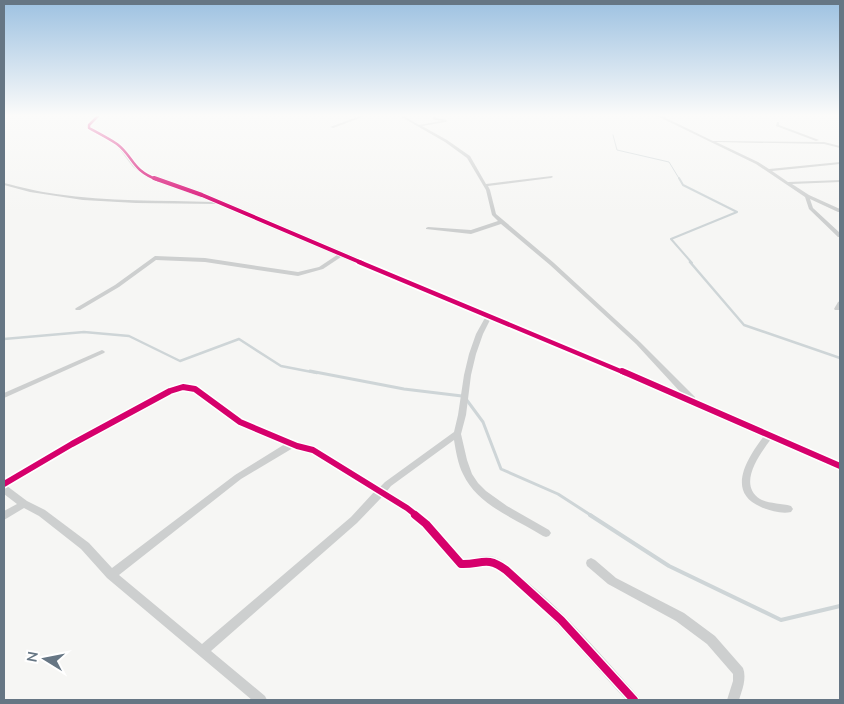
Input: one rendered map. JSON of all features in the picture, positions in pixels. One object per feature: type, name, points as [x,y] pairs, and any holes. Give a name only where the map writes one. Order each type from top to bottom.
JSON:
[{"type":"street","points":[[120,148],[139,170],[156,180],[196,193],[341,255],[490,315],[840,466]]},
{"type":"street","points":[[456,148],[464,153],[473,164],[486,185],[492,211],[501,222],[552,264],[638,343],[694,402]]},
{"type":"street","points":[[724,148],[771,170],[807,196],[840,211]]},
{"type":"street","points":[[771,170],[840,163]]},
{"type":"street","points":[[486,185],[550,177]]},
{"type":"street","points":[[788,183],[840,181]]},
{"type":"street","points":[[4,184],[31,192],[83,199],[220,204]]},
{"type":"street","points":[[807,196],[811,208],[840,236]]},
{"type":"street","points":[[428,228],[471,232],[501,222]]},
{"type":"street","points":[[78,309],[117,286],[156,258],[220,262],[298,274],[321,268],[341,255]]},
{"type":"street","points":[[204,650],[354,520],[379,492],[457,434],[462,422],[473,350],[490,315]]},
{"type":"street","points":[[4,396],[102,352]]},
{"type":"street","points":[[4,484],[72,444],[170,391],[183,387],[195,389],[240,422],[292,444],[314,450],[407,508],[426,524],[461,564],[492,561],[524,584],[566,625],[634,700]]},
{"type":"street","points":[[457,434],[468,475],[480,490],[496,504],[546,534]]},
{"type":"street","points":[[769,436],[751,461],[747,478],[747,492],[758,503],[788,509]]},
{"type":"street","points":[[112,575],[238,477],[292,444]]},
{"type":"street","points":[[4,489],[24,504],[42,513],[73,536],[112,575],[262,700]]},
{"type":"street","points":[[4,516],[24,504]]},
{"type":"street","points":[[591,563],[612,582],[680,617],[711,640],[730,659],[739,672],[739,682],[733,700]]},
{"type":"waterway","points":[[616,148],[617,150],[669,162],[680,180]]},
{"type":"waterway","points":[[679,178],[683,185],[737,212],[671,239],[692,263]]},
{"type":"waterway","points":[[690,262],[744,325],[840,358]]},
{"type":"waterway","points":[[4,339],[84,332],[129,336],[180,361],[239,339],[281,366],[317,373]]},
{"type":"waterway","points":[[310,371],[404,389],[462,396]]},
{"type":"waterway","points":[[466,399],[483,422],[501,469],[558,494],[592,516]]},
{"type":"waterway","points":[[590,515],[669,566],[781,620],[840,606]]},
{"type":"cycle path","points":[[120,148],[134,166],[147,176],[202,195],[341,255],[415,284],[840,466]]},
{"type":"cycle path","points":[[4,484],[72,444],[170,391],[183,387],[195,389],[240,422],[297,446],[313,450],[407,508],[426,524],[461,564],[487,560],[500,565],[530,590],[561,620],[634,700]]}]
